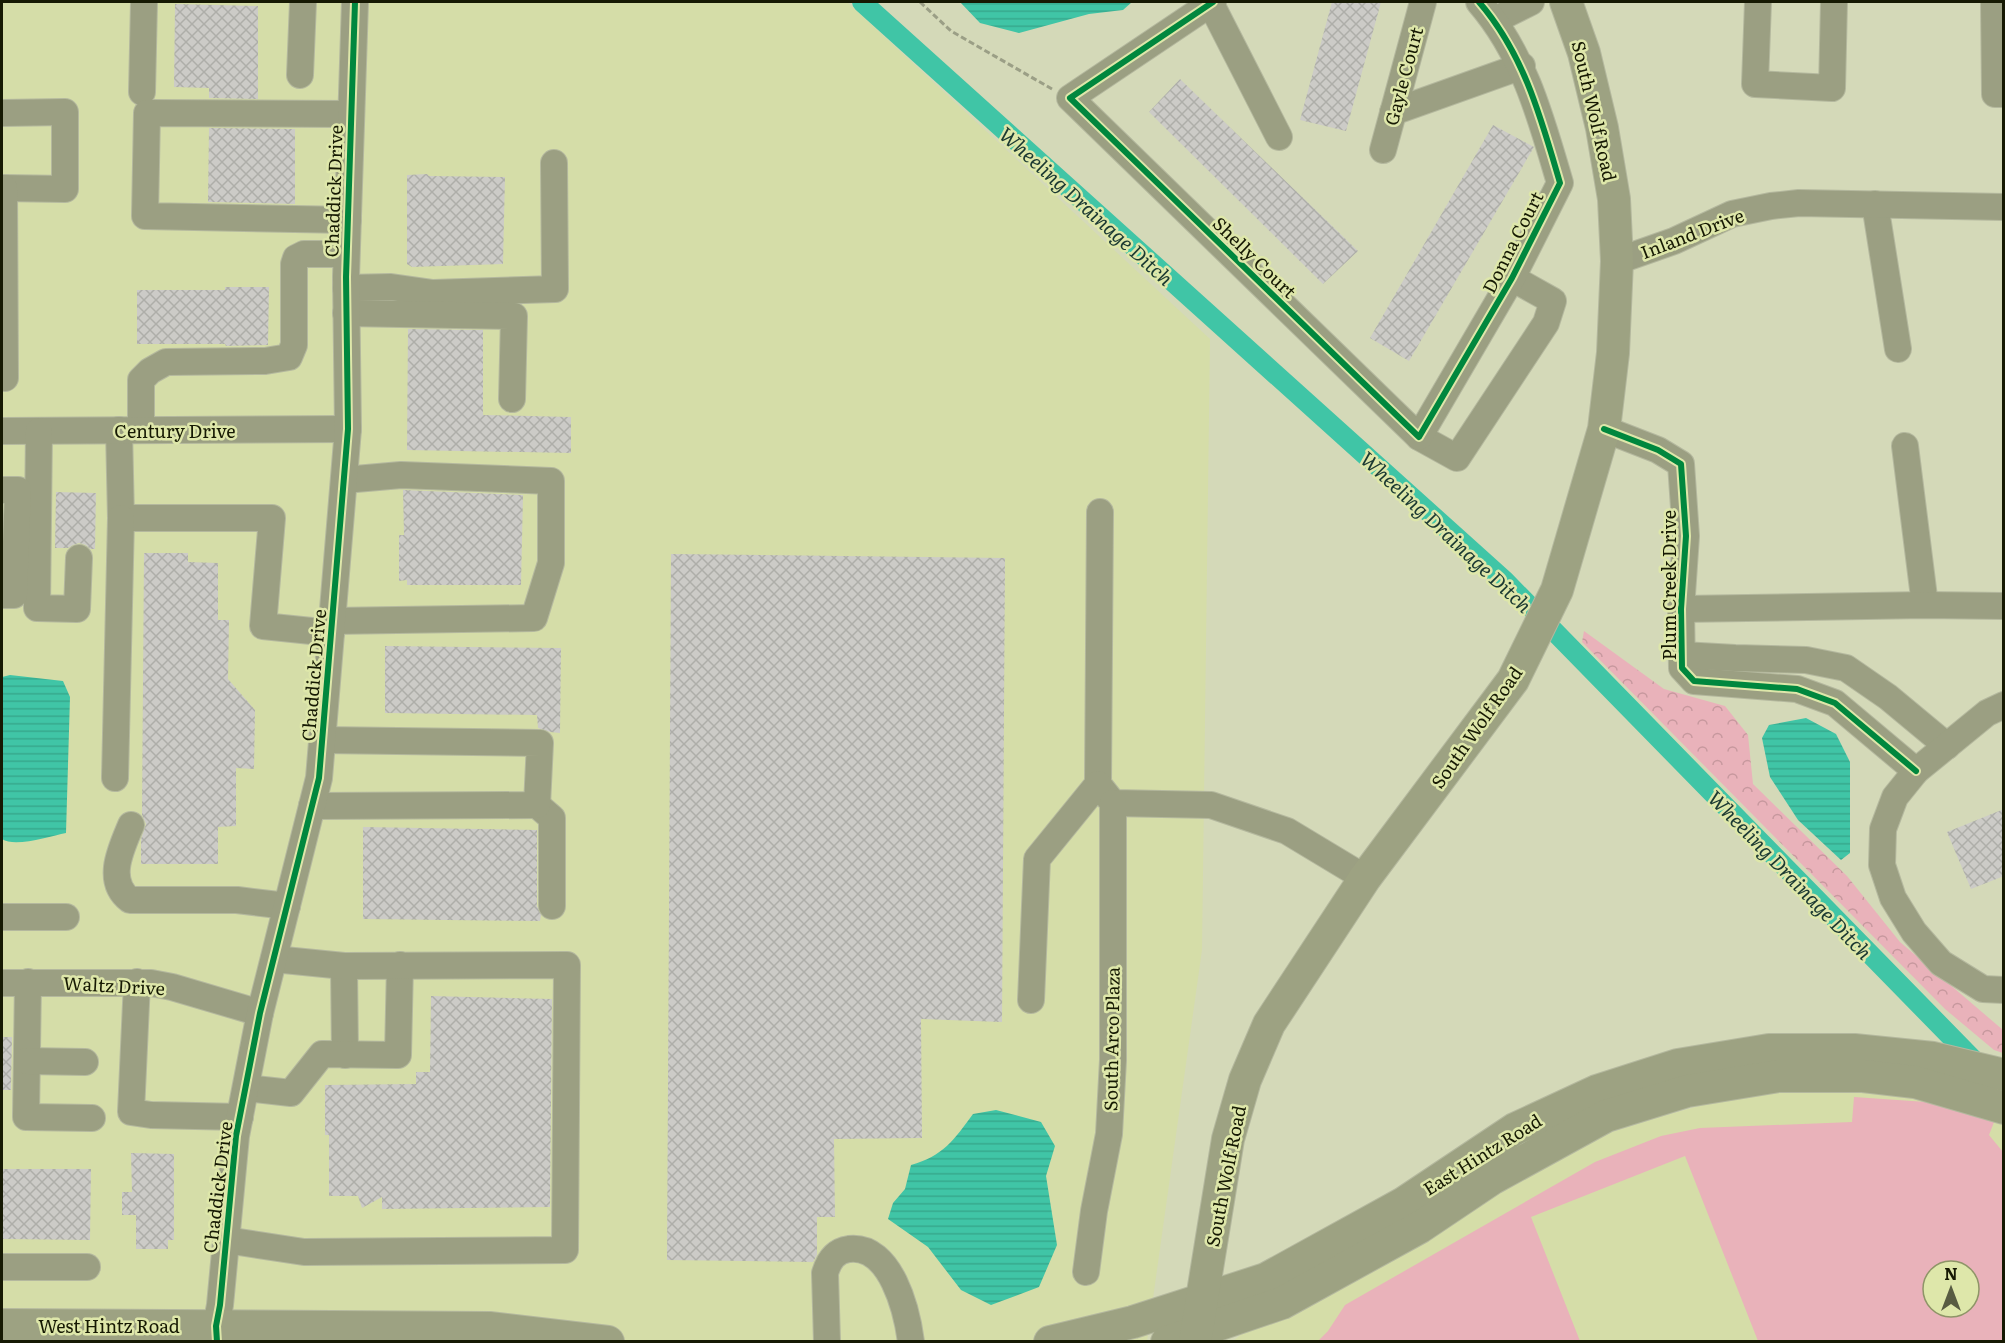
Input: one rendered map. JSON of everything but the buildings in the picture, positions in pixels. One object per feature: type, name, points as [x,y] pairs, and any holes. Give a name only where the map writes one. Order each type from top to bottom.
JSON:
[{"type":"main road","name":"South Wolf Road","points":[[1196,1337],[1228,1139],[1245,1080],[1269,1024],[1365,878],[1513,680],[1557,590],[1604,429],[1613,353],[1617,261],[1614,199],[1602,128],[1584,53],[1566,2]]},
{"type":"main road","name":"East Hintz Road","points":[[1050,1341],[1133,1322],[1266,1279],[1404,1203],[1515,1129],[1597,1090],[1678,1065],[1769,1050],[1854,1050],[1924,1070],[2004,1108]]},
{"type":"main road","name":"East Hintz Road","points":[[1167,1341],[1196,1337],[1282,1303],[1420,1227],[1493,1179],[1606,1116],[1687,1090],[1778,1076],[1863,1076],[1924,1070],[2004,1075]]},
{"type":"main road","name":"West Hintz Road","points":[[2,1325],[217,1334]]},
{"type":"main road","points":[[217,1334],[489,1328],[608,1341]]},
{"type":"street","points":[[142,92],[144,2]]},
{"type":"street","points":[[300,75],[303,2]]},
{"type":"street","name":"Chaddick Drive","points":[[217,1334],[240,1117],[260,1013],[319,778],[348,429],[346,254],[355,2]]},
{"type":"street","name":"Gayle Court","points":[[1383,150],[1423,2]]},
{"type":"street","points":[[1485,7],[1531,2]]},
{"type":"street","points":[[1758,2],[1755,84],[1832,88],[1834,2]]},
{"type":"street","points":[[1994,2],[1995,94],[2004,94]]},
{"type":"street","points":[[1070,98],[1212,3],[1279,138]]},
{"type":"street","name":"Donna Court","points":[[1419,436],[1512,278],[1560,183],[1536,102],[1522,66],[1485,7]]},
{"type":"street","points":[[1393,112],[1522,66]]},
{"type":"street","name":"Shelly Court","points":[[1070,98],[1419,436],[1456,458],[1546,323],[1553,301],[1512,278]]},
{"type":"street","points":[[2,113],[65,112],[65,189],[3,188],[5,378]]},
{"type":"street","points":[[348,220],[145,216],[147,113],[351,114]]},
{"type":"street","points":[[346,288],[391,286],[433,293],[555,289],[554,163]]},
{"type":"street","name":"Inland Drive","points":[[1617,261],[1674,241],[1732,214],[1771,206],[1799,203],[2004,207]]},
{"type":"street","points":[[1875,204],[1898,350]]},
{"type":"street","points":[[115,778],[121,518],[130,430],[141,380],[150,371],[166,362],[264,361],[289,357],[294,345],[294,264],[296,258],[304,255],[346,254]]},
{"type":"street","points":[[346,314],[514,316],[512,399]]},
{"type":"street","name":"Century Drive","points":[[2,431],[348,429]]},
{"type":"street","name":"Plum Creek Drive","points":[[1604,429],[1658,450],[1681,464],[1686,536],[1681,609],[1682,661],[1694,681],[1797,689],[1835,703],[1916,771]]},
{"type":"street","points":[[39,431],[37,608],[77,609],[79,558]]},
{"type":"street","points":[[1905,446],[1925,605]]},
{"type":"street","points":[[121,518],[272,518],[263,626],[332,627],[534,618],[552,563],[551,481],[401,475],[344,480]]},
{"type":"street","points":[[2,490],[18,490],[14,595],[2,595]]},
{"type":"street","name":"South Arco Plaza","points":[[1086,1272],[1094,1211],[1109,1134],[1113,1060],[1100,512]]},
{"type":"street","points":[[1681,609],[2004,606]]},
{"type":"street","name":"Plum Creek Drive","points":[[1682,661],[1735,658],[1806,660],[1846,668],[1888,697],[1947,746]]},
{"type":"street","points":[[2004,705],[1987,713],[1916,771],[1895,797],[1883,829],[1882,865],[1893,898],[1914,932],[1941,963],[1983,989],[2004,990]]},
{"type":"street","points":[[322,740],[540,743],[537,805]]},
{"type":"street","points":[[1031,1000],[1037,859],[1106,793],[1152,805],[1211,805],[1287,831],[1365,878]]},
{"type":"street","points":[[312,806],[537,805],[552,818],[552,906]]},
{"type":"street","points":[[131,825],[119,853],[116,880],[121,893],[130,900],[237,900],[287,906]]},
{"type":"street","points":[[2,916],[66,917]]},
{"type":"street","points":[[226,1240],[304,1252],[566,1250],[567,965],[344,966],[273,959]]},
{"type":"street","points":[[246,1088],[291,1093],[322,1054],[398,1055],[400,965]]},
{"type":"street","points":[[344,966],[345,1054]]},
{"type":"street","name":"Waltz Drive","points":[[2,982],[137,982],[172,987],[260,1013]]},
{"type":"street","points":[[28,982],[26,1117],[92,1118]]},
{"type":"street","points":[[137,982],[131,1112],[151,1115],[240,1117]]},
{"type":"street","points":[[27,1061],[85,1062]]},
{"type":"street","points":[[827,1341],[825,1273],[828,1264],[841,1250],[854,1248],[864,1250],[876,1257],[894,1281],[902,1300],[911,1341]]},
{"type":"street","points":[[2,1267],[87,1267]]},
{"type":"path","points":[[920,2],[951,31],[1070,98]]},
{"type":"shaded area","points":[[2,2],[847,2],[1210,339],[1202,950],[1147,1341],[2,1342]]},
{"type":"shaded area","points":[[1786,1089],[1891,1091],[2003,1119],[2003,1341],[1232,1342],[1249,1328],[1542,1165],[1609,1133],[1739,1095]]},
{"type":"green space","points":[[1584,631],[1664,689],[1725,706],[1748,735],[1753,784],[1847,876],[1900,942],[2003,1030],[2003,1053],[1994,1050],[1945,1009],[1582,642]]},
{"type":"green space","points":[[1854,1097],[1941,1103],[1996,1117],[1989,1135],[2003,1152],[2003,1341],[1758,1341],[1685,1156],[1531,1217],[1580,1341],[1317,1342],[1328,1331],[1345,1305],[1595,1162],[1661,1136],[1700,1128],[1852,1122]]},
{"type":"water","points":[[960,2],[1132,2],[1123,10],[1089,14],[1019,33],[980,23]]},
{"type":"water","points":[[10,675],[63,681],[70,697],[66,833],[24,842],[2,839],[2,677]]},
{"type":"water","points":[[1806,718],[1836,734],[1850,762],[1850,853],[1841,860],[1798,820],[1770,777],[1762,738],[1769,725]]},
{"type":"water","points":[[996,1110],[1041,1122],[1055,1146],[1046,1176],[1057,1245],[1039,1287],[991,1305],[961,1290],[928,1247],[888,1219],[893,1203],[905,1189],[911,1165],[940,1152],[960,1132],[973,1114]]},
{"type":"waterway","name":"Wheeling Drainage Ditch","points":[[862,2],[1505,581],[2004,1091]]},
{"type":"cycle path","points":[[217,1342],[216,1326],[236,1136],[260,1013],[319,778],[348,429],[346,277],[355,2]]},
{"type":"cycle path","points":[[1213,2],[1070,98],[1419,437],[1512,278],[1560,183],[1538,111],[1519,65],[1495,22],[1479,2]]},
{"type":"cycle path","points":[[1604,429],[1658,450],[1681,464],[1686,536],[1681,609],[1682,668],[1694,681],[1797,689],[1835,703],[1916,771]]}]
